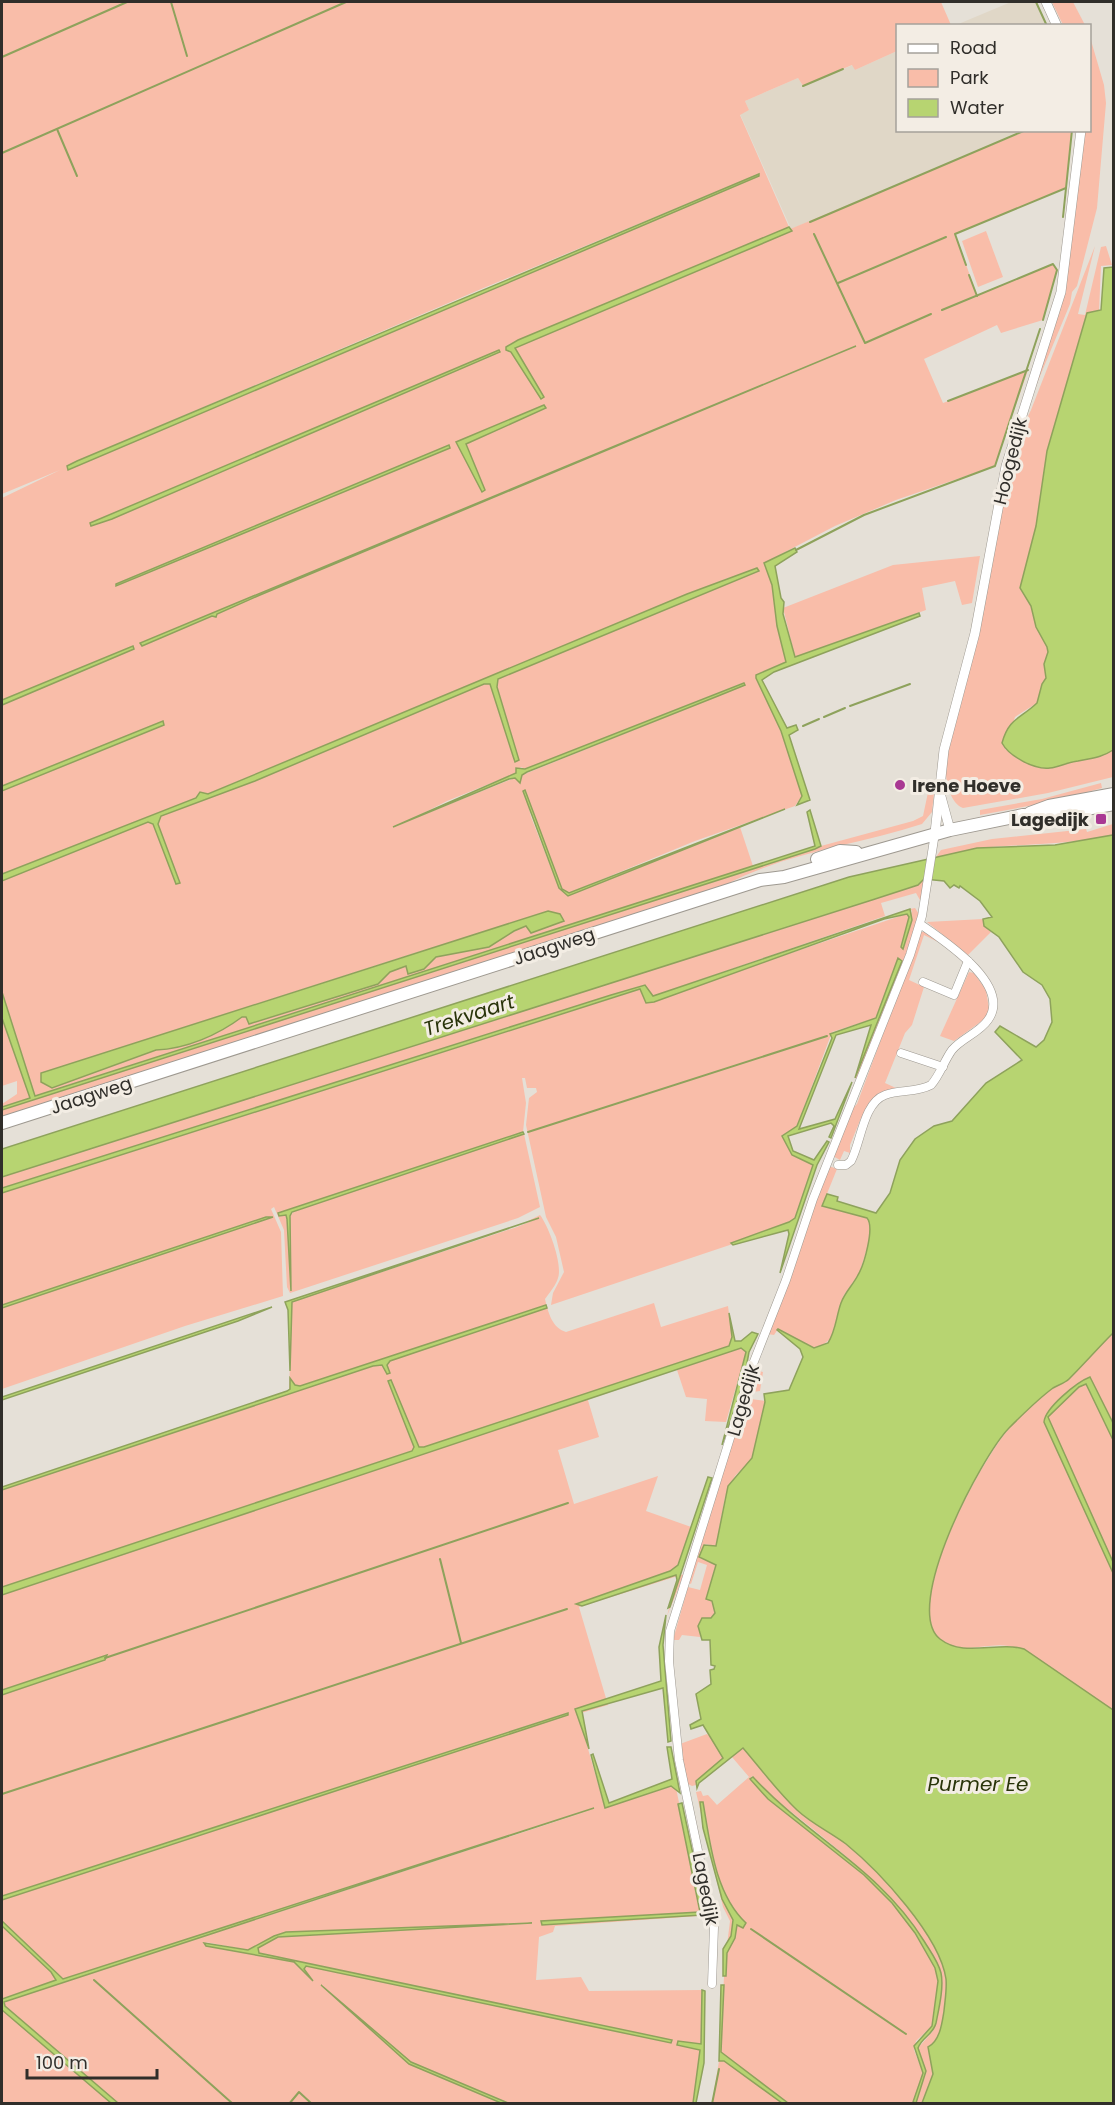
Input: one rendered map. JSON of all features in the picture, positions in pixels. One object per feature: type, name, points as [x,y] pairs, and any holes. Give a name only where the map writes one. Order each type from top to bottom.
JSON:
[{"type":"main road","points":[[1023,815],[1049,806],[1113,794]]},
{"type":"main road","name":"Jaagweg","points":[[2,1123],[760,880],[784,877],[950,830],[1023,815],[1047,816],[1113,804]]},
{"type":"street","points":[[1046,2],[1056,24]]},
{"type":"street","name":"Hoogedijk","points":[[935,834],[944,750],[975,633],[1006,466],[1061,292],[1081,132]]},
{"type":"street","name":"Hoogedijk","points":[[940,793],[950,830]]},
{"type":"street","name":"Lagedijk","points":[[712,1984],[714,1928],[680,1766],[669,1661],[670,1631],[753,1364],[786,1280],[809,1208],[905,968],[920,924],[935,834]]},
{"type":"street","points":[[838,1166],[846,1165],[851,1161],[870,1110],[878,1099],[885,1095],[925,1088],[935,1080],[954,1048],[987,1022],[992,1011],[993,999],[989,988],[968,961],[920,924]]},
{"type":"street","points":[[923,982],[954,994],[968,961]]},
{"type":"street","points":[[901,1053],[943,1066]]},
{"type":"shaded area","points":[[1011,2],[1036,2],[1047,24],[958,24]]},
{"type":"shaded area","points":[[896,51],[896,132],[1024,132],[791,229],[740,114],[749,110],[745,101],[798,78],[803,86],[853,65],[855,70]]},
{"type":"green space","points":[[2,2],[941,2],[951,24],[896,24],[896,51],[855,70],[852,65],[803,86],[798,78],[745,101],[749,110],[740,115],[789,227],[682,274],[1024,132],[1072,132],[1066,188],[955,234],[977,295],[1053,264],[1057,270],[1043,320],[1001,333],[997,325],[924,359],[943,403],[1028,370],[995,466],[896,500],[835,526],[764,563],[772,585],[777,626],[786,662],[766,670],[756,678],[788,750],[798,781],[802,796],[795,806],[695,841],[569,893],[562,889],[525,791],[531,817],[559,888],[568,896],[740,827],[753,866],[35,1097],[2,992],[2,881],[148,822],[153,824],[179,883],[158,823],[161,816],[255,781],[484,684],[490,684],[515,761],[518,760],[497,679],[759,571],[728,578],[207,794],[200,792],[197,798],[2,874],[2,791],[164,725],[163,721],[2,786],[2,498],[60,470],[2,494]],"holes":[[[759,174],[759,176],[68,469],[67,466],[77,461],[486,287]],[[743,683],[744,685],[408,821],[447,801],[516,773],[521,767],[525,769]],[[560,914],[514,931],[489,947],[436,957],[424,969],[408,974],[407,965],[390,972],[378,984],[250,1024],[246,1017],[242,1017],[202,1040],[179,1047],[156,1050],[52,1088],[42,1073],[418,952]]]},
{"type":"green space","points":[[1052,2],[1073,2],[1084,24],[1063,24]]},
{"type":"green space","points":[[1091,40],[1104,85],[1106,103],[1097,208],[1077,286],[1072,292],[1070,304],[1033,393],[1065,291],[1084,132],[1091,132]]},
{"type":"green space","points":[[986,231],[1003,277],[978,287],[962,241]]},
{"type":"green space","points":[[1095,246],[1078,314],[1085,315],[1101,247],[1106,246],[1112,265],[1101,266],[1099,311],[1087,313],[1047,451],[1036,526],[1020,588],[1031,606],[1036,627],[1047,647],[1048,652],[1044,664],[1046,678],[1037,703],[1015,717],[1005,749],[1032,763],[1048,765],[1091,758],[1113,750],[1113,777],[1048,793],[963,808],[955,801],[948,785],[947,753],[974,653],[1009,467]]},
{"type":"green space","points":[[980,556],[972,603],[962,605],[955,581],[922,588],[926,610],[795,657],[783,608],[893,565]]},
{"type":"green space","points":[[930,783],[935,784],[932,812],[922,824],[798,856],[727,884],[2,1117],[2,1110],[821,846],[913,821],[923,816]]},
{"type":"green space","points":[[1101,783],[1102,788],[1055,801],[980,815],[980,810],[1042,799]]},
{"type":"green space","points":[[1113,824],[1113,835],[1098,838],[984,848],[936,857],[941,850],[992,839],[1086,829],[1087,832]]},
{"type":"green space","points":[[924,879],[921,902],[916,893],[881,903],[885,916],[653,996],[645,985],[2,1188],[2,1177],[872,900],[918,885]]},
{"type":"green space","points":[[915,908],[919,914],[902,971],[859,1079],[855,1078],[901,961],[876,1018],[832,1032],[797,1126],[782,1136],[790,1152],[816,1162],[795,1223],[551,1305],[553,1293],[564,1272],[556,1237],[546,1217],[526,1125],[529,1098],[537,1092],[536,1088],[527,1088],[525,1078],[522,1078],[526,1103],[523,1132],[278,1213],[286,1215],[287,1219],[291,1291],[290,1216],[296,1209],[524,1134],[540,1207],[518,1218],[290,1293],[287,1287],[284,1230],[274,1207],[271,1209],[281,1232],[283,1296],[185,1326],[2,1389],[2,1308],[272,1216],[2,1305],[2,1193],[641,989],[646,1002],[906,914],[909,917],[901,947],[912,911],[910,909]]},
{"type":"green space","points":[[983,919],[984,926],[991,932],[968,955],[927,922]]},
{"type":"green space","points":[[921,932],[926,932],[938,942],[924,935],[909,980],[924,987],[912,1025],[905,1033],[885,1083],[896,1088],[876,1097],[864,1117],[861,1118],[850,1145],[850,1153],[844,1151],[840,1160],[833,1156],[851,1110],[857,1104]]},
{"type":"green space","points":[[969,972],[974,973],[986,990],[989,1009],[986,1018],[954,1041],[940,1036]]},
{"type":"green space","points":[[2,1018],[30,1098],[2,1107],[2,1104],[17,1094],[17,1081],[2,1086]]},
{"type":"green space","points":[[829,1166],[837,1169],[822,1206],[867,1218],[871,1225],[871,1236],[859,1274],[844,1295],[831,1338],[823,1345],[814,1348],[778,1329],[774,1335],[768,1334]]},
{"type":"green space","points":[[540,1215],[551,1236],[559,1272],[556,1283],[545,1299],[549,1314],[561,1330],[566,1332],[654,1303],[661,1327],[728,1306],[732,1337],[729,1346],[614,1384],[587,1397],[599,1437],[558,1450],[574,1504],[658,1476],[646,1511],[694,1528],[679,1576],[684,1574],[667,1616],[678,1576],[579,1607],[608,1705],[578,1714],[605,1808],[672,1786],[676,1788],[701,1909],[699,1916],[555,1926],[553,1932],[539,1937],[536,1980],[581,1977],[589,1991],[702,1990],[701,2044],[677,2045],[700,2049],[693,2103],[508,2103],[411,2062],[321,1985],[409,2064],[501,2103],[118,2103],[5,2006],[4,2002],[594,1809],[63,1979],[2,1921],[2,1900],[568,1715],[567,1713],[2,1896],[2,1695],[105,1660],[106,1656],[2,1690],[2,1487],[289,1393],[292,1302],[539,1218],[526,1222]],"holes":[[[532,1923],[278,1937],[258,1947],[259,1953],[671,2040],[671,2043],[307,1966],[304,1969],[313,1981],[294,1962],[205,1942],[248,1950],[286,1932]]]},
{"type":"green space","points":[[1113,1333],[1113,1423],[1090,1377],[1070,1389],[1056,1402],[1044,1422],[1113,1573],[1113,1710],[1043,1664],[1009,1646],[964,1648],[947,1644],[939,1638],[930,1621],[930,1596],[937,1566],[949,1534],[964,1501],[995,1447],[1035,1402],[1047,1392],[1066,1382]]},
{"type":"green space","points":[[740,1348],[746,1352],[726,1422],[705,1421],[707,1399],[686,1397],[677,1370]]},
{"type":"green space","points":[[754,1370],[763,1372],[760,1391],[752,1392],[751,1399],[766,1401],[753,1458],[735,1476],[725,1497],[716,1546],[705,1544],[710,1562],[716,1564],[706,1599],[712,1600],[715,1613],[711,1618],[702,1618],[700,1637],[682,1635],[679,1640],[673,1640],[688,1587],[700,1590],[707,1565],[698,1562],[691,1584],[688,1582]]},
{"type":"green space","points":[[1086,1384],[1113,1440],[1113,1562],[1048,1417],[1079,1387]]},
{"type":"green space","points":[[707,1734],[715,1741],[723,1759],[696,1781],[696,1785],[692,1786],[686,1783],[680,1744]]},
{"type":"green space","points":[[743,1747],[797,1810],[846,1844],[875,1870],[906,1906],[932,1944],[941,1962],[946,1979],[946,1991],[940,2031],[935,2041],[928,2047],[933,2074],[922,2103],[916,2103],[926,2071],[918,2048],[933,2031],[940,1971],[938,1966],[904,1915],[866,1874],[772,1797],[752,1776],[751,1779],[768,1799],[876,1885],[909,1924],[935,1968],[938,1981],[932,2026],[916,2041],[914,2050],[923,2073],[913,2103],[712,2103],[719,2061],[725,1961],[730,1921],[723,1907],[696,1792],[701,1791],[703,1796],[708,1795],[717,1805],[749,1777],[732,1757]]},
{"type":"green space","points":[[2,1926],[51,1972],[55,1977],[54,1983],[2,1999]]},
{"type":"green space","points":[[2,2010],[111,2103],[2,2103]]},
{"type":"water","points":[[759,174],[759,176],[68,470],[67,466],[77,461]]},
{"type":"water","points":[[789,227],[792,231],[515,348],[544,397],[541,399],[511,352],[506,350],[506,347],[518,340]]},
{"type":"water","points":[[1113,267],[1113,750],[1104,755],[1053,767],[1037,767],[1010,753],[1002,743],[1008,728],[1037,703],[1046,678],[1044,664],[1048,652],[1047,647],[1036,627],[1031,606],[1020,588],[1036,526],[1047,451],[1087,313],[1101,310],[1104,268]]},
{"type":"water","points":[[856,346],[260,595],[217,614],[216,617],[212,616],[142,646],[140,643]]},
{"type":"water","points":[[499,350],[500,352],[91,526],[90,523]]},
{"type":"water","points":[[544,405],[546,408],[466,444],[485,490],[482,492],[456,442]]},
{"type":"water","points":[[449,445],[450,448],[116,586],[116,584]]},
{"type":"water","points":[[795,548],[797,552],[775,566],[781,598],[784,602],[783,614],[795,657],[919,613],[920,616],[774,672],[762,680],[787,728],[796,725],[798,730],[789,735],[810,800],[797,805],[802,796],[781,731],[756,678],[756,675],[786,662],[777,626],[772,585],[764,563]]},
{"type":"water","points":[[757,568],[759,571],[498,679],[497,687],[519,760],[515,762],[490,684],[484,684],[255,781],[161,816],[158,824],[180,883],[176,884],[153,824],[148,822],[2,881],[2,874],[196,798],[200,792],[208,794],[687,594]]},
{"type":"water","points":[[133,646],[134,649],[2,705],[2,700]]},
{"type":"water","points":[[744,683],[745,685],[527,772],[522,775],[520,783],[515,778],[509,779],[393,827],[516,773],[516,768],[525,769]]},
{"type":"water","points":[[163,721],[164,725],[2,791],[2,786]]},
{"type":"water","points":[[525,790],[562,889],[569,893],[785,809],[568,896],[559,888],[523,791]]},
{"type":"water","points":[[810,810],[821,846],[815,849],[2,1110],[2,1107],[30,1098],[2,1018],[2,992],[35,1096],[815,846],[807,812]]},
{"type":"water","name":"Purmer Ee","points":[[1113,835],[1113,1333],[1069,1379],[1042,1397],[1009,1428],[996,1444],[949,1533],[937,1566],[930,1597],[931,1622],[940,1639],[949,1645],[970,1648],[1014,1647],[1024,1649],[1113,1710],[1113,2103],[922,2103],[933,2074],[928,2047],[935,2041],[940,2031],[946,1991],[946,1979],[941,1962],[932,1944],[906,1906],[875,1870],[846,1844],[797,1810],[743,1748],[699,1783],[697,1788],[696,1781],[723,1758],[703,1725],[691,1729],[690,1725],[701,1719],[696,1694],[711,1684],[710,1670],[715,1666],[711,1665],[710,1640],[702,1640],[698,1626],[702,1618],[711,1618],[715,1613],[712,1601],[706,1599],[716,1565],[699,1557],[704,1545],[716,1546],[728,1486],[752,1458],[765,1402],[764,1394],[789,1390],[803,1357],[800,1349],[777,1330],[814,1348],[828,1343],[839,1308],[858,1275],[866,1255],[870,1229],[867,1218],[822,1206],[827,1194],[838,1197],[837,1201],[876,1213],[890,1193],[900,1160],[915,1139],[934,1126],[952,1121],[986,1083],[1022,1060],[995,1032],[1000,1026],[1036,1047],[1044,1040],[1052,1022],[1050,999],[1042,985],[1023,972],[999,937],[984,926],[983,919],[992,917],[980,901],[960,886],[959,888],[954,885],[950,888],[944,881],[924,879],[918,885],[872,900],[2,1177],[2,1149],[849,877],[977,848],[1055,845]]},
{"type":"water","points":[[910,909],[912,920],[903,949],[901,947],[909,917],[907,914],[884,919],[654,1002],[646,1003],[640,989],[2,1193],[2,1188],[611,995],[645,985],[653,996]]},
{"type":"water","points":[[548,911],[560,914],[564,921],[531,933],[526,926],[489,947],[436,957],[424,969],[408,974],[406,966],[390,972],[378,984],[249,1024],[246,1017],[242,1017],[223,1030],[201,1040],[179,1047],[156,1050],[52,1088],[41,1082],[41,1073]]},
{"type":"water","points":[[898,958],[902,961],[855,1078],[871,1025],[836,1035],[799,1129],[835,1119],[852,1082],[831,1138],[829,1137],[834,1126],[831,1123],[788,1136],[793,1151],[814,1160],[827,1141],[829,1142],[817,1165],[780,1273],[788,1230],[733,1245],[731,1243],[795,1218],[813,1165],[792,1155],[782,1136],[797,1126],[832,1038],[830,1034],[876,1018]]},
{"type":"water","points":[[523,1132],[524,1134],[292,1212],[290,1216],[291,1291],[287,1219],[286,1215],[279,1216],[278,1213]]},
{"type":"water","points":[[266,1217],[273,1217],[2,1308],[2,1305]]},
{"type":"water","points":[[539,1218],[292,1302],[290,1371],[288,1310],[285,1302]]},
{"type":"water","points":[[546,1305],[547,1308],[390,1361],[387,1365],[390,1373],[387,1374],[382,1365],[373,1366],[2,1490],[2,1487],[287,1391],[290,1389],[290,1378],[295,1385],[300,1386]]},
{"type":"water","points":[[272,1307],[238,1321],[2,1400],[2,1397]]},
{"type":"water","points":[[729,1313],[735,1341],[741,1341],[752,1332],[758,1334],[749,1352],[743,1385],[722,1445],[746,1352],[741,1348],[2,1595],[2,1587],[412,1451],[414,1447],[388,1381],[391,1380],[419,1447],[424,1447],[729,1346],[732,1337]]},
{"type":"water","points":[[1090,1377],[1113,1423],[1113,1440],[1086,1384],[1079,1387],[1048,1417],[1113,1562],[1113,1573],[1044,1422],[1050,1410],[1062,1396]]},
{"type":"water","points":[[708,1477],[712,1478],[670,1607],[668,1608],[677,1580],[676,1575],[582,1606],[576,1604],[670,1571],[678,1565]]},
{"type":"water","points":[[666,1615],[663,1645],[671,1741],[668,1742],[663,1688],[582,1711],[589,1749],[575,1709],[661,1681],[659,1647]]},
{"type":"water","points":[[107,1655],[105,1660],[2,1695],[2,1690]]},
{"type":"water","points":[[568,1713],[568,1715],[2,1900],[2,1896]]},
{"type":"water","points":[[667,1747],[671,1747],[680,1793],[671,1786],[605,1808],[591,1755],[593,1754],[609,1803],[672,1779]]},
{"type":"water","points":[[753,1777],[774,1798],[886,1893],[906,1916],[936,1960],[942,1979],[941,1998],[935,2027],[918,2048],[926,2071],[916,2103],[913,2102],[923,2073],[914,2046],[932,2026],[938,1981],[935,1968],[915,1933],[892,1903],[864,1875],[768,1799],[750,1779]]},
{"type":"water","points":[[700,1802],[703,1802],[712,1851],[721,1883],[727,1898],[746,1923],[743,1928],[737,1925],[735,1938],[727,1953],[726,1976],[723,1976],[723,1949],[731,1936],[733,1920],[722,1899],[703,1828]]},
{"type":"water","points":[[682,1803],[708,1924],[702,1915],[542,1925],[541,1921],[700,1912],[678,1804]]},
{"type":"water","points":[[594,1808],[4,2002],[5,2006],[118,2103],[111,2103],[2,2010],[2,1999],[56,1980],[51,1972],[2,1926],[2,1921],[63,1979]]},
{"type":"water","points":[[532,1923],[278,1937],[258,1948],[259,1953],[672,2040],[671,2043],[306,1966],[304,1969],[313,1981],[294,1962],[206,1946],[204,1943],[248,1950],[286,1932]]},
{"type":"water","points":[[321,1985],[411,2062],[508,2103],[501,2103],[409,2064]]},
{"type":"water","points":[[721,1985],[724,1985],[721,2052],[788,2103],[782,2103],[724,2061],[719,2061]]},
{"type":"water","points":[[702,1990],[705,1991],[704,2063],[696,2103],[693,2103],[700,2050],[677,2045],[678,2041],[701,2044]]},
{"type":"waterway","points":[[2,57],[127,2]]},
{"type":"waterway","points":[[171,2],[187,56]]},
{"type":"waterway","points":[[2,153],[346,2]]},
{"type":"waterway","points":[[1036,2],[1046,24]]},
{"type":"waterway","points":[[803,86],[843,69]]},
{"type":"waterway","points":[[57,129],[77,176]]},
{"type":"waterway","points":[[810,222],[1021,132]]},
{"type":"waterway","points":[[1063,217],[1072,132]]},
{"type":"waterway","points":[[966,265],[955,234],[1066,188]]},
{"type":"waterway","points":[[814,234],[865,343],[931,314]]},
{"type":"waterway","points":[[838,283],[946,237]]},
{"type":"waterway","points":[[942,310],[1053,264],[1057,270],[1043,320]]},
{"type":"waterway","points":[[969,275],[977,296]]},
{"type":"waterway","points":[[796,550],[864,515],[995,466],[1040,329]]},
{"type":"waterway","points":[[948,401],[1028,370]]},
{"type":"waterway","points":[[850,706],[910,684]]},
{"type":"waterway","points":[[824,717],[845,708]]},
{"type":"waterway","points":[[803,726],[819,719]]},
{"type":"waterway","points":[[528,1132],[827,1036]]},
{"type":"waterway","points":[[105,1658],[568,1503]]},
{"type":"waterway","points":[[440,1559],[461,1643]]},
{"type":"waterway","points":[[2,1794],[567,1609]]},
{"type":"waterway","points":[[751,1929],[906,2034]]},
{"type":"waterway","points":[[94,1980],[233,2104]]},
{"type":"waterway","points":[[712,2104],[719,2069]]},
{"type":"waterway","points":[[289,2104],[299,2092],[312,2104]]},
{"type":"place","name":"Irene Hoeve","points":[[900,785]]},
{"type":"place","name":"Lagedijk","points":[[1101,819]]},
{"type":"water label","name":"Trekvaart","points":[[469,1015]]}]
